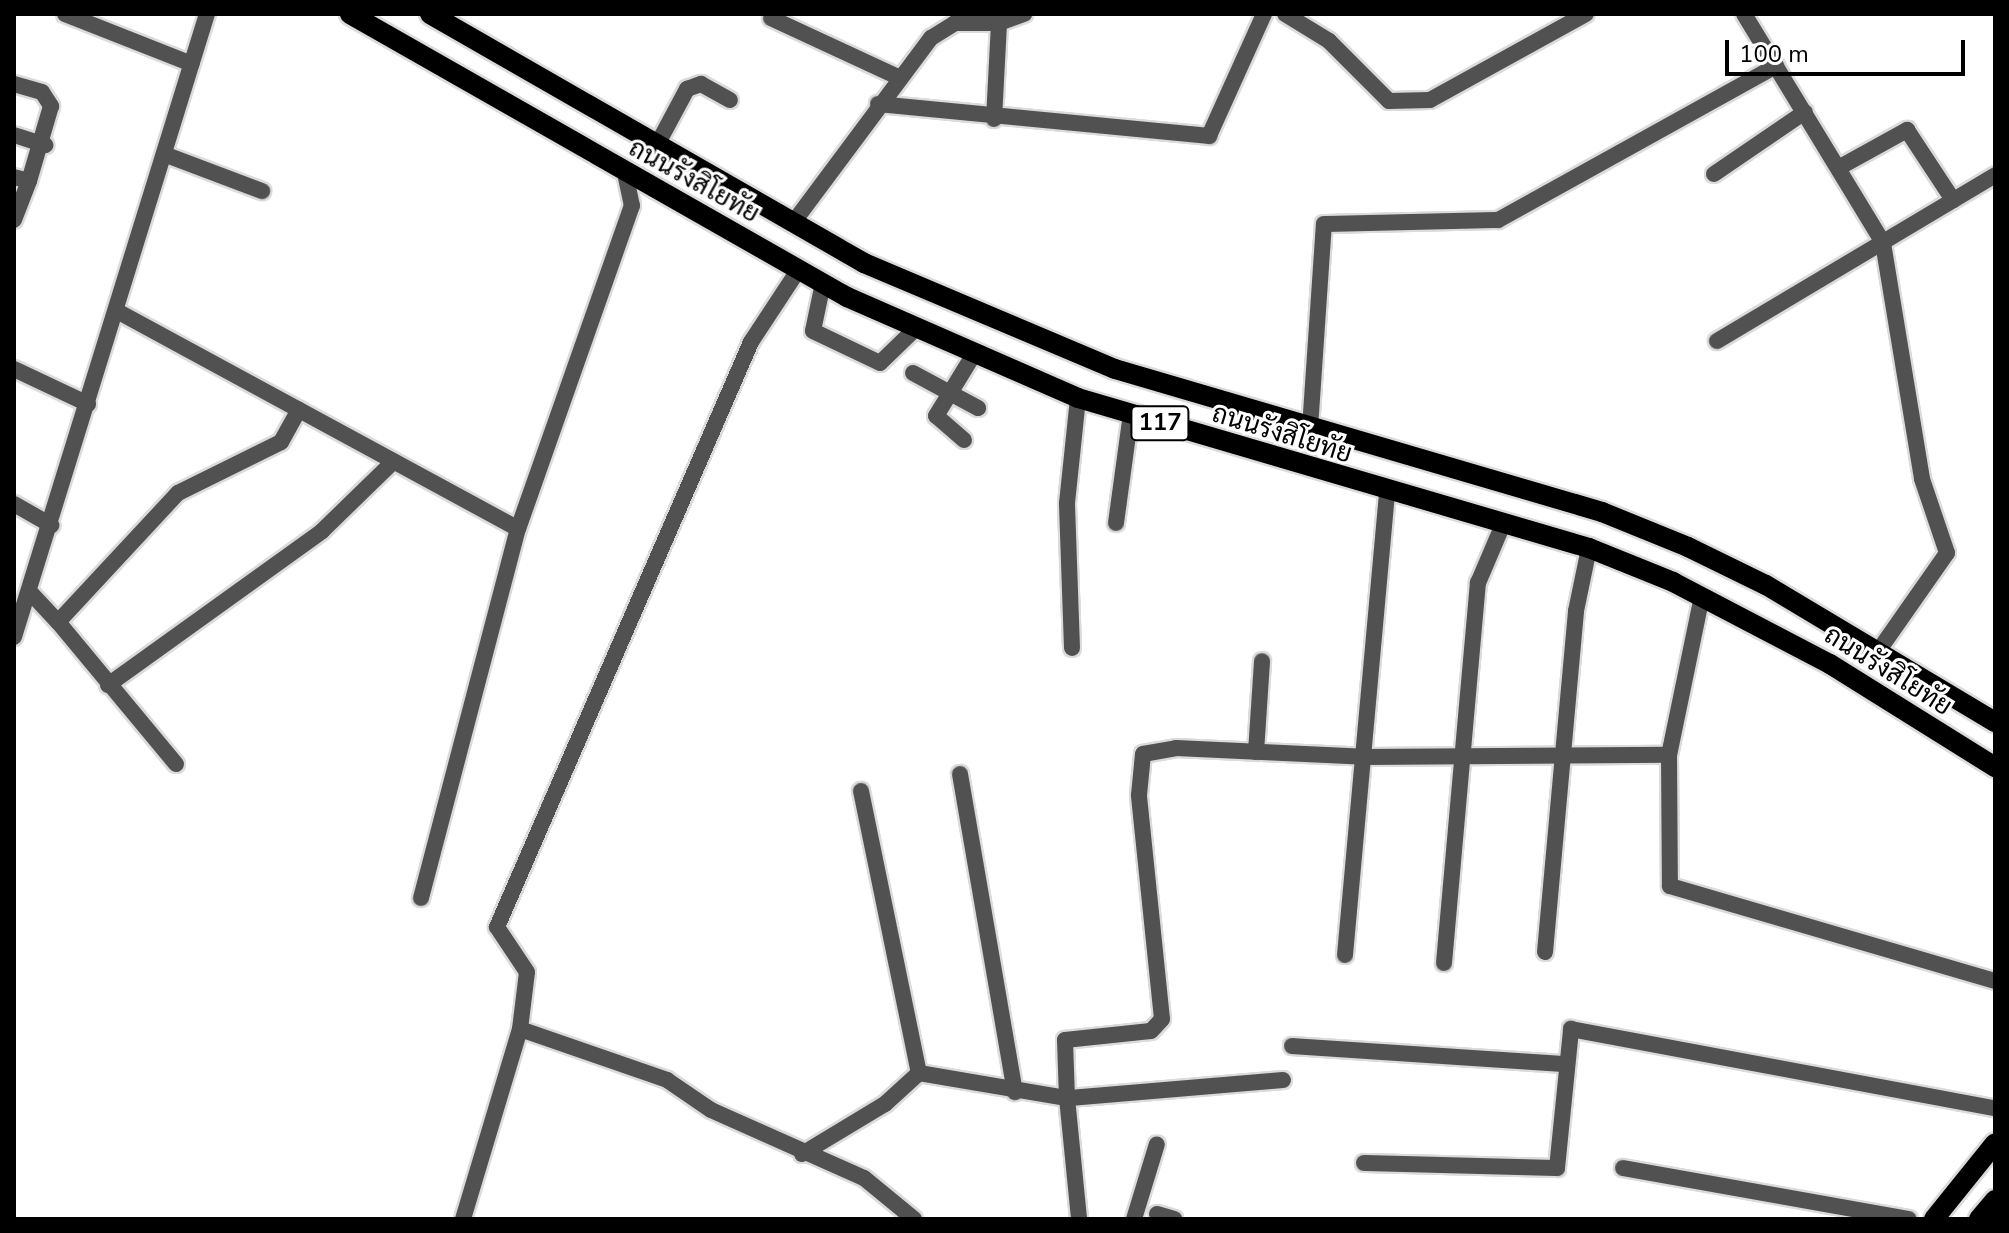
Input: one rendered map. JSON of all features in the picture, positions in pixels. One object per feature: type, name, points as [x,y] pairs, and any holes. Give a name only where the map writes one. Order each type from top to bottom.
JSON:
[{"type":"main road","name":"ถนนรังสิโยทัย","points":[[350,14],[823,283],[916,328],[1078,398],[1382,491],[1504,522],[1589,548],[1702,596],[1830,664],[1995,767]]},
{"type":"main road","name":"ถนนรังสิโยทัย","points":[[430,14],[793,223],[1031,338],[1386,453],[1631,524],[1766,585],[1995,721]]},
{"type":"main road","points":[[1382,491],[1386,453]]},
{"type":"main road","points":[[1934,1219],[1995,1143]]},
{"type":"main road","points":[[1979,1219],[1995,1200]]},
{"type":"street","points":[[65,14],[192,64]]},
{"type":"street","points":[[14,637],[207,14]]},
{"type":"street","points":[[793,223],[896,76],[955,23],[999,23],[1024,14]]},
{"type":"street","points":[[878,104],[994,119],[1209,136],[1264,14]]},
{"type":"street","points":[[1285,14],[1329,41],[1389,101],[1430,100],[1586,14]]},
{"type":"street","points":[[1744,14],[1840,167],[1883,243],[1922,479],[1947,553],[1879,650]]},
{"type":"street","points":[[771,18],[896,76]]},
{"type":"street","points":[[994,119],[999,23]]},
{"type":"street","points":[[1310,428],[1324,224],[1498,220],[1776,66]]},
{"type":"street","points":[[14,84],[42,92],[51,106],[45,145],[22,179],[14,220]]},
{"type":"street","points":[[657,145],[687,89],[701,84],[730,100]]},
{"type":"street","points":[[1714,174],[1805,112]]},
{"type":"street","points":[[1840,167],[1907,130],[1953,200]]},
{"type":"street","points":[[14,135],[45,145]]},
{"type":"street","points":[[164,154],[262,191]]},
{"type":"street","points":[[421,898],[518,529],[632,206],[625,173]]},
{"type":"street","points":[[1717,341],[1995,175]]},
{"type":"street","points":[[463,1219],[520,1029],[527,968],[497,927],[751,342],[799,269]]},
{"type":"street","points":[[823,283],[813,331],[880,363],[916,328]]},
{"type":"street","points":[[117,311],[518,529]]},
{"type":"street","points":[[964,440],[936,416],[974,354]]},
{"type":"street","points":[[14,369],[88,404]]},
{"type":"street","points":[[913,373],[978,408]]},
{"type":"street","points":[[1072,648],[1067,503],[1078,398]]},
{"type":"street","points":[[58,622],[178,493],[281,442],[299,410]]},
{"type":"street","points":[[1116,523],[1131,414]]},
{"type":"street","points":[[108,685],[322,531],[394,461]]},
{"type":"street","points":[[1345,955],[1364,757],[1382,491]]},
{"type":"street","points":[[14,504],[51,525]]},
{"type":"street","points":[[1444,963],[1478,583],[1504,522]]},
{"type":"street","points":[[1545,952],[1566,755],[1576,611],[1589,548]]},
{"type":"street","points":[[29,591],[176,764]]},
{"type":"street","points":[[1702,596],[1669,755],[1670,886],[1995,981]]},
{"type":"street","points":[[1256,752],[1262,661]]},
{"type":"street","points":[[1079,1219],[1067,1098],[1065,1040],[1151,1031],[1162,1019],[1139,758],[1176,748],[1364,757],[1669,755]]},
{"type":"street","points":[[960,774],[1015,1092]]},
{"type":"street","points":[[861,791],[919,1073]]},
{"type":"street","points":[[520,1029],[667,1080],[802,1154],[864,1178],[914,1219]]},
{"type":"street","points":[[1364,1163],[1557,1168],[1571,1029],[1995,1108]]},
{"type":"street","points":[[1292,1046],[1566,1064]]},
{"type":"street","points":[[802,1154],[919,1073],[1015,1092],[1067,1098],[1283,1080]]},
{"type":"street","points":[[1134,1219],[1157,1144]]},
{"type":"street","points":[[1623,1168],[1908,1219]]},
{"type":"street","points":[[1157,1214],[1174,1219]]}]
